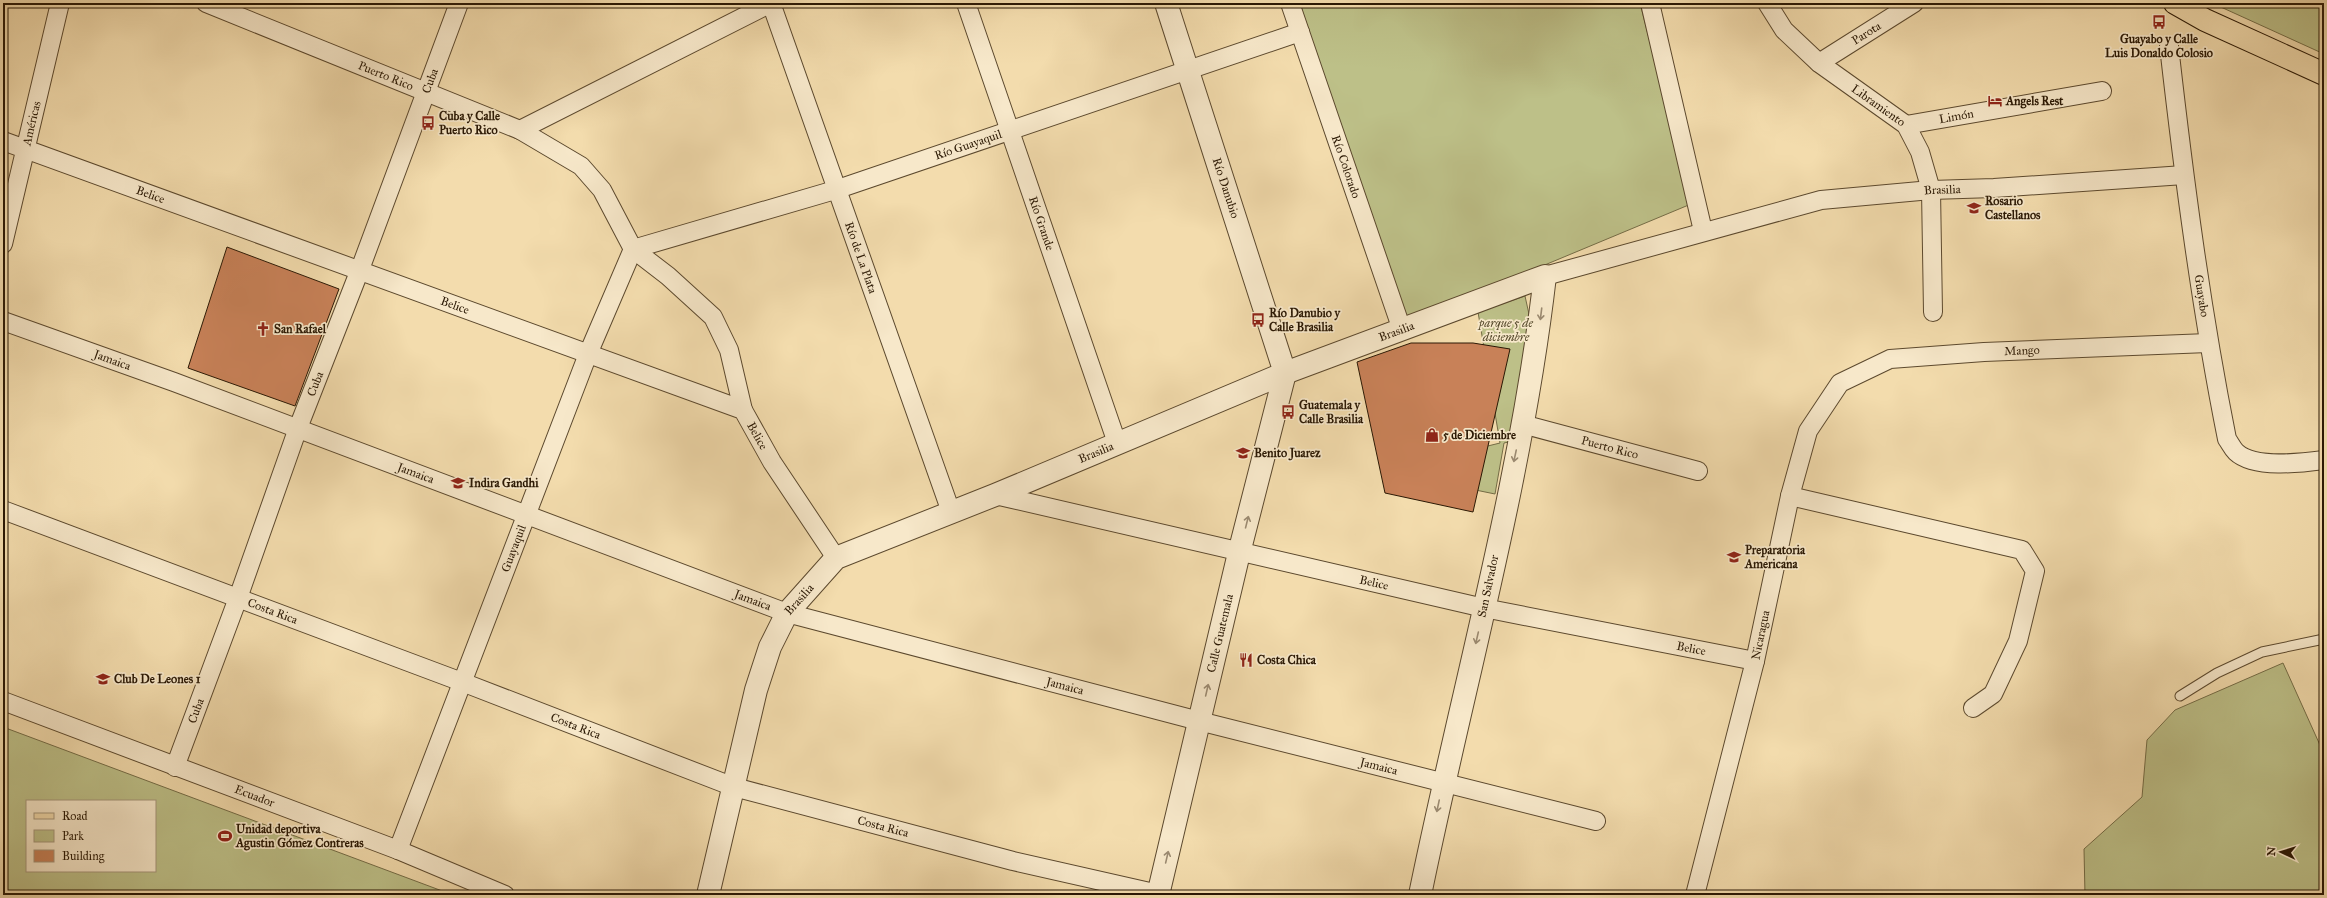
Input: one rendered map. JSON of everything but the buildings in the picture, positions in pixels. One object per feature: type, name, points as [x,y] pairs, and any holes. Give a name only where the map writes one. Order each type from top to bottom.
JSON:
[{"type":"main road","points":[[2175,3],[2205,20],[2324,74]]},
{"type":"street","name":"Américas","points":[[3,244],[60,3]]},
{"type":"street","name":"Puerto Rico","points":[[206,3],[427,94],[520,130],[581,166],[602,190],[633,249]]},
{"type":"street","name":"Cuba","points":[[175,767],[238,598],[298,428],[360,272],[427,94],[459,3]]},
{"type":"street","points":[[520,130],[771,3]]},
{"type":"street","name":"Río de La Plata","points":[[771,3],[835,190],[951,512]]},
{"type":"street","name":"Río Grande","points":[[966,3],[1009,132],[1117,443]]},
{"type":"street","name":"Río Danubio","points":[[1166,3],[1285,373]]},
{"type":"street","name":"Río Colorado","points":[[1290,3],[1402,330]]},
{"type":"street","points":[[1650,3],[1704,231]]},
{"type":"street","name":"Libramiento","points":[[1767,3],[1784,30],[1819,63],[1906,125],[1920,152],[1931,190],[1933,312]]},
{"type":"street","name":"Parota","points":[[1819,63],[1914,3]]},
{"type":"street","name":"Río Guayaquil","points":[[633,249],[835,190],[1189,71],[1300,32]]},
{"type":"street","name":"Guayabo","points":[[2169,46],[2184,175],[2208,343],[2227,439],[2236,452],[2249,459],[2288,464],[2324,460]]},
{"type":"street","name":"Limón","points":[[1906,125],[2102,90]]},
{"type":"street","name":"Belice","points":[[3,141],[743,410],[772,462],[836,558]]},
{"type":"street","name":"Brasilia","points":[[708,895],[763,669],[770,647],[787,613],[836,558],[995,495],[1285,373],[1545,276],[1821,200],[1931,190],[1994,188],[2184,175]]},
{"type":"street","points":[[633,249],[668,276],[713,317],[729,350],[743,410]]},
{"type":"street","name":"Guayaquil","points":[[398,850],[588,354],[633,249]]},
{"type":"street","name":"San Salvador","points":[[1420,895],[1484,608],[1522,424],[1540,320],[1545,276]]},
{"type":"street","name":"Jamaica","points":[[3,321],[298,428],[787,613],[1199,721],[1596,821]]},
{"type":"street","name":"Mango","points":[[1840,383],[1890,359],[1984,352],[2208,343]]},
{"type":"street","name":"Calle Guatemala","points":[[1160,895],[1239,553],[1285,373]]},
{"type":"street","name":"Nicaragua","points":[[1695,895],[1755,661],[1790,496],[1808,432],[1840,383]]},
{"type":"street","name":"Puerto Rico","points":[[1522,424],[1698,471]]},
{"type":"street","name":"Belice","points":[[995,495],[1239,553],[1484,608],[1755,661]]},
{"type":"street","points":[[1790,496],[2022,550],[2035,570],[2018,641],[1993,694],[1973,708]]},
{"type":"street","name":"Costa Rica","points":[[3,510],[462,682],[734,787],[1014,861],[1160,895]]},
{"type":"street","name":"Ecuador","points":[[3,701],[398,850],[505,895]]},
{"type":"lane","points":[[2180,696],[2217,673],[2262,652],[2324,639]]},
{"type":"green space","points":[[1298,3],[1640,3],[1691,204],[1408,322]]},
{"type":"green space","points":[[2212,3],[2324,3],[2324,54]]},
{"type":"green space","name":"parque 5 de diciembre","points":[[1525,296],[1532,328],[1513,441],[1504,443],[1495,494],[1456,486],[1455,454],[1500,443],[1478,312]]},
{"type":"green space","points":[[2283,663],[2324,754],[2324,895],[2085,895],[2084,849],[2142,797],[2147,740],[2175,710]]},
{"type":"green space","name":"Unidad deportiva Agustin Gómez Contreras","points":[[3,727],[453,895],[3,895]]},
{"type":"place","name":"Guayabo y Calle Luis Donaldo Colosio","points":[[2159,22]]},
{"type":"place","name":"Angels Rest","points":[[1995,101]]},
{"type":"place","name":"Cuba y Calle Puerto Rico","points":[[428,123]]},
{"type":"place","name":"Rosario Castellanos","points":[[1974,208]]},
{"type":"place","name":"Río Danubio y Calle Brasilia","points":[[1258,320]]},
{"type":"place","name":"San Rafael","points":[[263,329]]},
{"type":"place","name":"Guatemala y Calle Brasilia","points":[[1288,412]]},
{"type":"place","name":"5 de Diciembre","points":[[1432,435]]},
{"type":"place","name":"Benito Juarez","points":[[1243,453]]},
{"type":"place","name":"Indira Gandhi","points":[[458,483]]},
{"type":"place","name":"Preparatoria Americana","points":[[1734,557]]},
{"type":"place","name":"Costa Chica","points":[[1246,660]]},
{"type":"place","name":"Club De Leones 1","points":[[103,679]]},
{"type":"place","name":"Unidad deportiva Agustin Gómez Contreras","points":[[225,836]]}]
